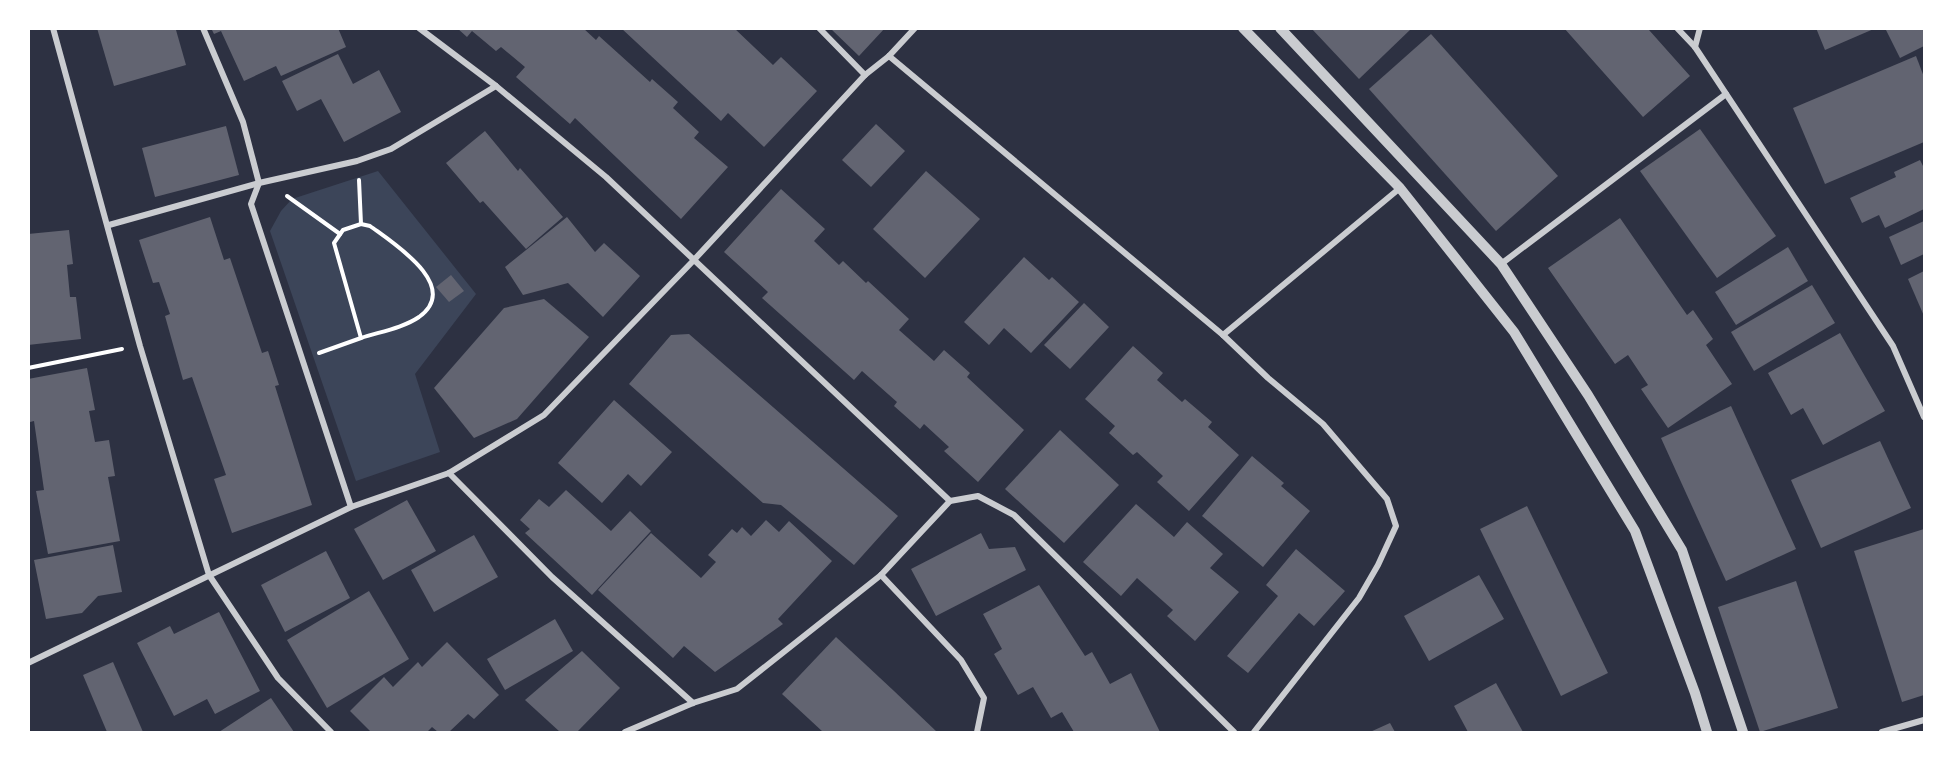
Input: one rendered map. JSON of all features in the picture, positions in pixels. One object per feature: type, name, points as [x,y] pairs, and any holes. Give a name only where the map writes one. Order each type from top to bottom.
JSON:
[{"type":"street","points":[[53,28],[109,225],[140,346],[209,575],[278,678],[331,732]]},
{"type":"street","points":[[203,28],[243,123],[262,183],[251,204],[351,507]]},
{"type":"street","points":[[419,28],[496,86],[606,177],[950,501]]},
{"type":"street","points":[[819,28],[865,75]]},
{"type":"street","points":[[28,663],[351,507],[449,473],[544,415],[693,261],[865,75],[889,56],[915,28]]},
{"type":"street","points":[[1243,28],[1401,188],[1514,332],[1635,531],[1695,693],[1707,732]]},
{"type":"street","points":[[1280,28],[1501,264],[1588,395],[1682,550],[1743,732]]},
{"type":"street","points":[[1677,28],[1695,47],[1893,346],[1924,417]]},
{"type":"street","points":[[1695,47],[1700,28]]},
{"type":"street","points":[[889,56],[1224,334],[1268,378],[1323,424],[1387,499],[1396,526],[1378,566],[1359,598],[1254,732]]},
{"type":"street","points":[[109,225],[262,183],[357,161],[391,149],[496,86]]},
{"type":"street","points":[[1501,264],[1726,94]]},
{"type":"street","points":[[1224,334],[1401,188]]},
{"type":"street","points":[[449,473],[552,577],[693,703]]},
{"type":"street","points":[[625,732],[693,703],[737,689],[880,575],[950,501],[978,496],[1014,515],[1234,732]]},
{"type":"street","points":[[880,575],[961,660],[984,698],[977,732]]},
{"type":"street","points":[[1882,732],[1924,720]]},
{"type":"path","points":[[357,161],[361,224]]},
{"type":"path","points":[[262,183],[340,234]]},
{"type":"path","points":[[302,359],[361,338],[418,317],[432,298],[432,286],[420,266],[370,226],[361,224],[352,225],[340,234],[334,243],[361,338]]},
{"type":"path","points":[[28,368],[140,346]]},
{"type":"shaded area","points":[[378,171],[476,294],[415,374],[440,452],[356,481],[270,231],[281,211],[292,199]]},
{"type":"building","points":[[97,28],[176,30],[186,65],[114,86]]},
{"type":"building","points":[[211,28],[338,28],[346,47],[281,76],[276,66],[244,81],[221,31],[214,34]]},
{"type":"building","points":[[457,28],[583,28],[596,40],[599,36],[650,82],[652,79],[678,102],[673,108],[699,132],[694,138],[728,167],[681,219],[575,118],[570,124],[516,77],[525,67],[501,47],[496,51],[472,31],[467,37]]},
{"type":"building","points":[[621,28],[734,28],[773,65],[781,57],[817,91],[764,147],[728,113],[721,121]]},
{"type":"building","points":[[830,28],[885,28],[859,56]]},
{"type":"building","points":[[1311,28],[1412,28],[1359,79]]},
{"type":"building","points":[[1564,28],[1652,28],[1649,30],[1690,76],[1643,117]]},
{"type":"building","points":[[1816,28],[1876,28],[1825,50]]},
{"type":"building","points":[[1889,28],[1924,28],[1924,46],[1900,58],[1886,30]]},
{"type":"building","points":[[1431,34],[1558,176],[1496,231],[1369,89]]},
{"type":"building","points":[[338,54],[353,84],[379,70],[401,112],[344,142],[321,99],[297,111],[282,81]]},
{"type":"building","points":[[1916,56],[1924,77],[1924,142],[1825,184],[1793,108]]},
{"type":"building","points":[[876,124],[905,151],[871,187],[842,160]]},
{"type":"building","points":[[226,126],[239,175],[155,197],[142,148]]},
{"type":"building","points":[[1700,129],[1776,236],[1717,278],[1640,171]]},
{"type":"building","points":[[485,131],[518,171],[520,168],[563,217],[526,249],[483,201],[480,203],[446,163]]},
{"type":"building","points":[[1920,160],[1924,168],[1924,209],[1885,228],[1879,215],[1862,223],[1850,198],[1896,177],[1894,172]]},
{"type":"building","points":[[926,171],[980,219],[925,278],[873,229]]},
{"type":"building","points":[[781,189],[825,229],[814,241],[839,265],[843,261],[866,283],[868,281],[909,319],[899,330],[934,361],[944,350],[970,373],[967,377],[1024,430],[978,482],[944,451],[949,447],[924,424],[920,429],[894,406],[897,402],[862,371],[854,380],[762,298],[768,292],[724,252]]},
{"type":"building","points":[[210,217],[224,260],[230,258],[262,353],[268,351],[279,385],[275,386],[312,505],[232,533],[214,479],[226,475],[192,377],[183,380],[165,316],[170,314],[159,282],[153,283],[139,240]]},
{"type":"building","points":[[567,217],[595,252],[604,243],[640,276],[603,317],[568,283],[523,295],[505,267]]},
{"type":"building","points":[[1620,218],[1687,315],[1693,310],[1713,339],[1706,345],[1732,384],[1668,428],[1641,389],[1648,385],[1628,355],[1615,364],[1548,268]]},
{"type":"building","points":[[1924,221],[1924,254],[1901,265],[1889,237]]},
{"type":"building","points":[[69,230],[73,264],[67,265],[70,297],[76,297],[81,339],[28,345],[28,234]]},
{"type":"building","points":[[1788,247],[1808,281],[1736,325],[1715,292]]},
{"type":"building","points":[[1024,257],[1049,280],[1052,277],[1079,302],[1031,353],[1004,328],[989,345],[964,322]]},
{"type":"building","points":[[1924,271],[1924,316],[1908,279]]},
{"type":"building","points":[[451,275],[464,291],[449,302],[436,287]]},
{"type":"building","points":[[1812,285],[1835,323],[1754,371],[1731,332]]},
{"type":"building","points":[[544,299],[589,337],[517,419],[474,438],[434,388],[504,308]]},
{"type":"building","points":[[1084,303],[1109,327],[1070,369],[1044,345]]},
{"type":"building","points":[[1840,333],[1885,411],[1823,445],[1803,408],[1791,415],[1768,373]]},
{"type":"building","points":[[689,334],[898,516],[854,565],[781,505],[763,503],[629,384],[671,335]]},
{"type":"building","points":[[1133,346],[1163,373],[1157,380],[1182,402],[1185,399],[1212,422],[1208,427],[1239,455],[1189,511],[1157,482],[1163,476],[1137,452],[1133,455],[1109,433],[1115,426],[1085,399]]},
{"type":"building","points":[[87,368],[95,410],[89,411],[95,442],[109,440],[115,476],[108,477],[120,541],[48,554],[36,491],[44,490],[34,421],[30,422],[28,412],[28,379]]},
{"type":"building","points":[[614,400],[672,452],[641,486],[628,474],[602,503],[558,463]]},
{"type":"building","points":[[1731,406],[1796,549],[1726,581],[1661,438]]},
{"type":"building","points":[[1060,430],[1119,485],[1064,543],[1005,489]]},
{"type":"building","points":[[1880,441],[1911,508],[1821,548],[1791,480]]},
{"type":"building","points":[[1252,456],[1284,483],[1281,486],[1310,511],[1263,567],[1202,516]]},
{"type":"building","points":[[566,490],[611,531],[630,511],[651,531],[592,595],[525,533],[530,529],[520,520],[539,499],[549,507]]},
{"type":"building","points":[[407,500],[436,551],[383,580],[354,529]]},
{"type":"building","points":[[1136,504],[1174,537],[1187,522],[1223,554],[1210,568],[1239,592],[1195,641],[1167,616],[1173,610],[1137,578],[1121,596],[1083,562]]},
{"type":"building","points":[[1527,506],[1608,673],[1561,696],[1480,529]]},
{"type":"building","points":[[766,520],[779,532],[789,521],[832,561],[778,619],[783,624],[715,672],[684,646],[673,658],[598,590],[651,533],[701,578],[716,562],[708,555],[732,529],[737,533],[742,527],[751,536]]},
{"type":"building","points":[[1924,529],[1924,695],[1902,702],[1854,551]]},
{"type":"building","points":[[981,533],[989,549],[1015,547],[1026,570],[936,616],[911,569]]},
{"type":"building","points":[[474,535],[498,577],[434,612],[411,570]]},
{"type":"building","points":[[113,545],[122,592],[98,596],[82,613],[46,619],[34,560]]},
{"type":"building","points":[[1296,549],[1345,591],[1314,626],[1299,613],[1248,673],[1227,656],[1278,596],[1266,585]]},
{"type":"building","points":[[326,551],[350,598],[285,632],[261,585]]},
{"type":"building","points":[[1479,575],[1504,619],[1429,661],[1404,616]]},
{"type":"building","points":[[1796,581],[1838,708],[1760,732],[1718,607]]},
{"type":"building","points":[[1039,585],[1085,656],[1092,652],[1110,684],[1131,673],[1160,732],[1074,732],[1062,712],[1051,718],[1033,687],[1018,695],[994,654],[1002,649],[983,614]]},
{"type":"building","points":[[369,591],[409,659],[327,708],[287,640]]},
{"type":"building","points":[[219,612],[260,691],[215,714],[207,699],[174,716],[137,643],[170,626],[174,634]]},
{"type":"building","points":[[555,619],[573,651],[505,690],[487,659]]},
{"type":"building","points":[[836,637],[937,732],[823,732],[782,694]]},
{"type":"building","points":[[447,642],[499,695],[474,719],[468,714],[449,732],[438,732],[432,727],[427,732],[371,732],[350,711],[384,677],[393,687],[418,662],[422,667]]},
{"type":"building","points":[[582,651],[620,688],[577,732],[560,732],[525,700]]},
{"type":"building","points":[[113,662],[143,732],[107,732],[83,675]]},
{"type":"building","points":[[1496,683],[1523,732],[1468,732],[1454,706]]},
{"type":"building","points":[[271,698],[294,732],[219,732]]},
{"type":"building","points":[[1390,723],[1395,732],[1370,732]]}]
